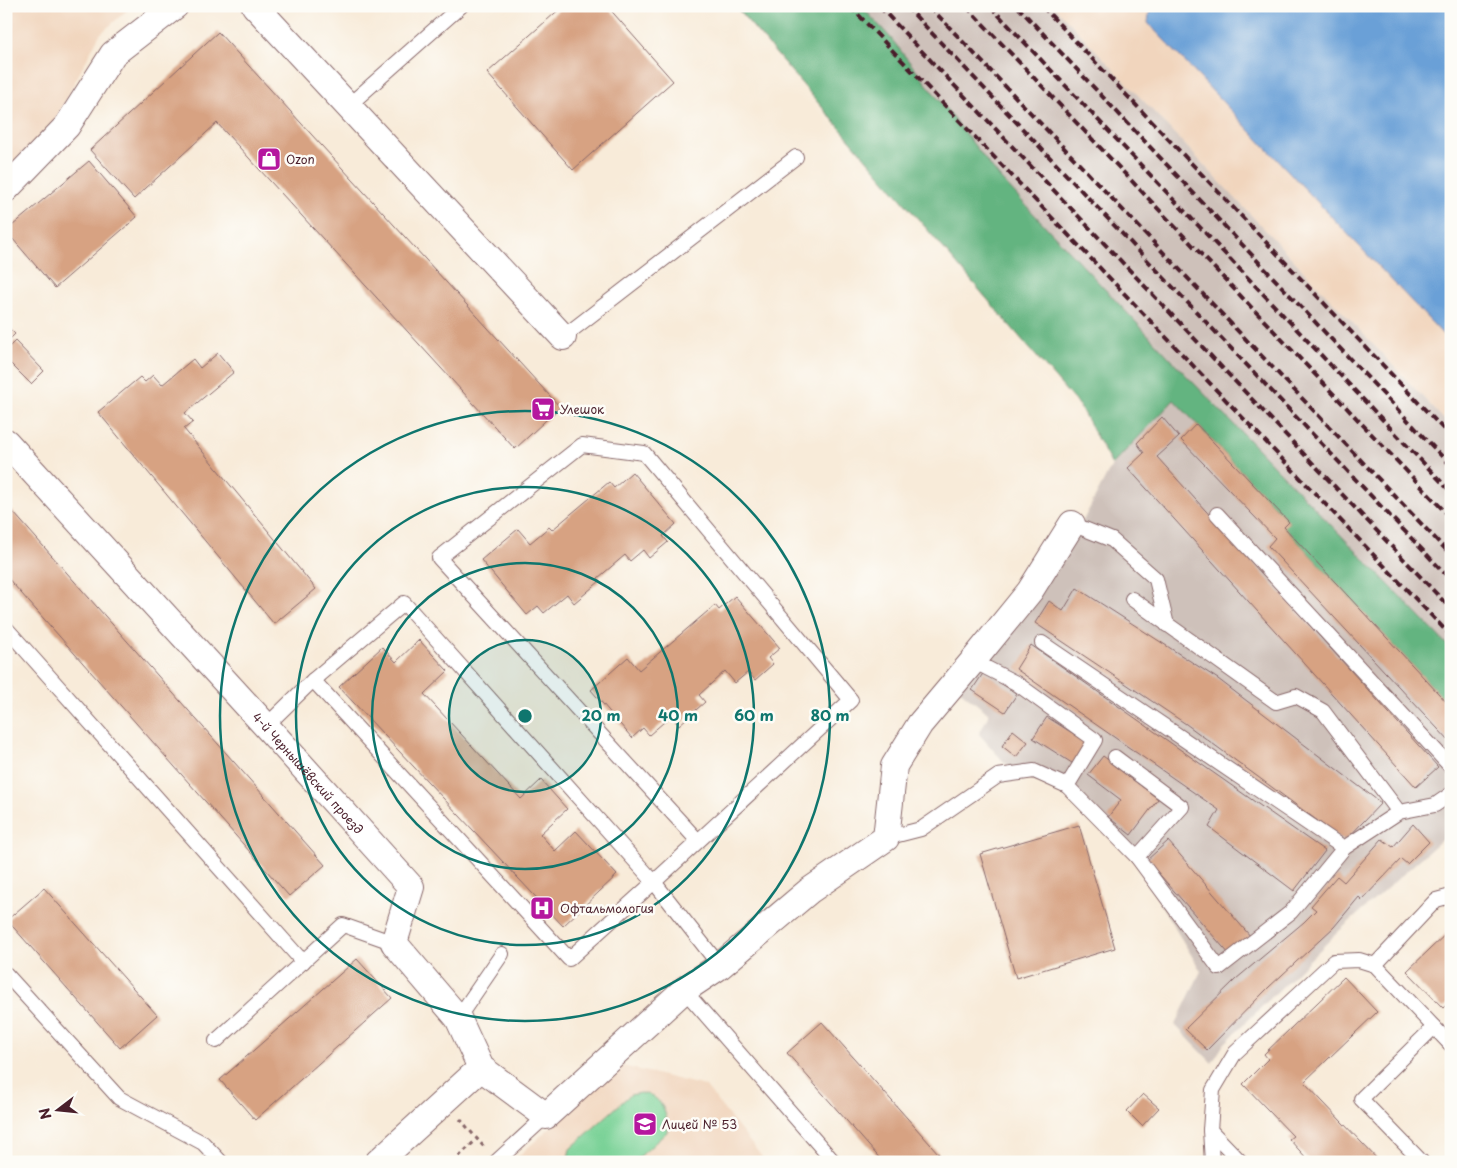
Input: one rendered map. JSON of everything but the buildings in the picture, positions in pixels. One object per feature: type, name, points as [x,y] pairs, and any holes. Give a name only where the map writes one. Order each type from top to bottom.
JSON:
[{"type":"street","points":[[6,189],[68,126],[113,54],[175,6]]},
{"type":"street","points":[[255,6],[563,337]]},
{"type":"street","name":"4-й Чернышёвский проезд","points":[[6,442],[411,887],[394,943]]},
{"type":"street","points":[[394,943],[458,1018],[481,1068],[546,1116],[684,990],[720,966],[809,891],[886,838],[894,766],[920,724],[1030,591],[1072,524]]},
{"type":"street","points":[[378,1162],[481,1068]]},
{"type":"lane","points":[[348,106],[461,6]]},
{"type":"lane","points":[[563,337],[796,157]]},
{"type":"lane","points":[[313,680],[569,959],[654,882],[851,700],[644,453],[582,445],[439,558],[698,841]]},
{"type":"lane","points":[[1217,514],[1451,767]]},
{"type":"lane","points":[[1072,524],[1112,540],[1156,579],[1167,625]]},
{"type":"lane","points":[[1132,599],[1276,702],[1296,696],[1323,711],[1399,812]]},
{"type":"lane","points":[[266,726],[313,680],[404,603],[654,882],[720,966]]},
{"type":"lane","points":[[6,628],[303,962]]},
{"type":"lane","points":[[1042,643],[1344,848]]},
{"type":"lane","points":[[973,661],[1016,683],[1095,740],[1067,786]]},
{"type":"lane","points":[[1115,758],[1182,808],[1137,857]]},
{"type":"lane","points":[[886,838],[921,830],[998,776],[1034,771],[1067,786],[1137,857],[1219,968],[1291,912],[1344,848],[1399,812],[1435,805],[1451,794]]},
{"type":"lane","points":[[1375,965],[1436,900],[1451,896]]},
{"type":"lane","points":[[216,1041],[343,925],[394,943]]},
{"type":"lane","points":[[458,1018],[502,954]]},
{"type":"lane","points":[[1212,1162],[1210,1130],[1213,1090],[1235,1053],[1334,961],[1359,960],[1375,965],[1451,1045]]},
{"type":"lane","points":[[6,974],[119,1098],[203,1143],[220,1162]]},
{"type":"lane","points":[[684,990],[834,1162]]},
{"type":"lane","points":[[1422,1162],[1361,1099],[1434,1027]]},
{"type":"lane","points":[[496,1162],[546,1116]]},
{"type":"lane","points":[[1210,1130],[1241,1162]]},
{"type":"path","points":[[459,1118],[496,1162]]},
{"type":"path","points":[[453,1162],[477,1139]]},
{"type":"shaded area","points":[[6,6],[132,6],[100,34],[51,127],[6,169]]},
{"type":"shaded area","points":[[735,6],[1054,6],[1451,427],[1451,840],[1446,836],[1338,932],[1224,1044],[1212,1063],[1175,1025],[1201,971],[1134,861],[1064,790],[1023,777],[1004,762],[979,734],[989,714],[958,689],[1064,557],[1112,465],[1080,407]]},
{"type":"shaded area","points":[[1054,6],[1150,6],[1148,23],[1451,343],[1451,427]]},
{"type":"shaded area","name":"Лицей № 53","points":[[619,1065],[705,1086],[766,1162],[512,1162]]},
{"type":"green space","points":[[735,6],[861,6],[890,37],[1000,178],[1185,374],[1451,649],[1451,707],[1284,527],[1289,522],[1174,400],[1112,465],[1080,407]]},
{"type":"green space","points":[[640,1093],[651,1095],[663,1107],[667,1122],[667,1132],[634,1162],[567,1162],[570,1149],[630,1095]]},
{"type":"water","points":[[1150,6],[1451,6],[1451,343],[1148,23]]},
{"type":"railway","points":[[850,6],[1451,636]]},
{"type":"railway","points":[[879,6],[1451,609]]},
{"type":"railway","points":[[906,6],[1451,580]]},
{"type":"railway","points":[[929,6],[1451,555]]},
{"type":"railway","points":[[966,6],[1451,518]]},
{"type":"railway","points":[[990,6],[1451,492]]},
{"type":"railway","points":[[1017,6],[1451,466]]},
{"type":"railway","points":[[1042,6],[1451,437]]},
{"type":"place","name":"Ozon","points":[[269,159]]},
{"type":"place","name":"Улешок","points":[[543,409]]},
{"type":"place","name":"Офтальмология","points":[[542,908]]},
{"type":"place","name":"Лицей № 53","points":[[645,1124]]}]
